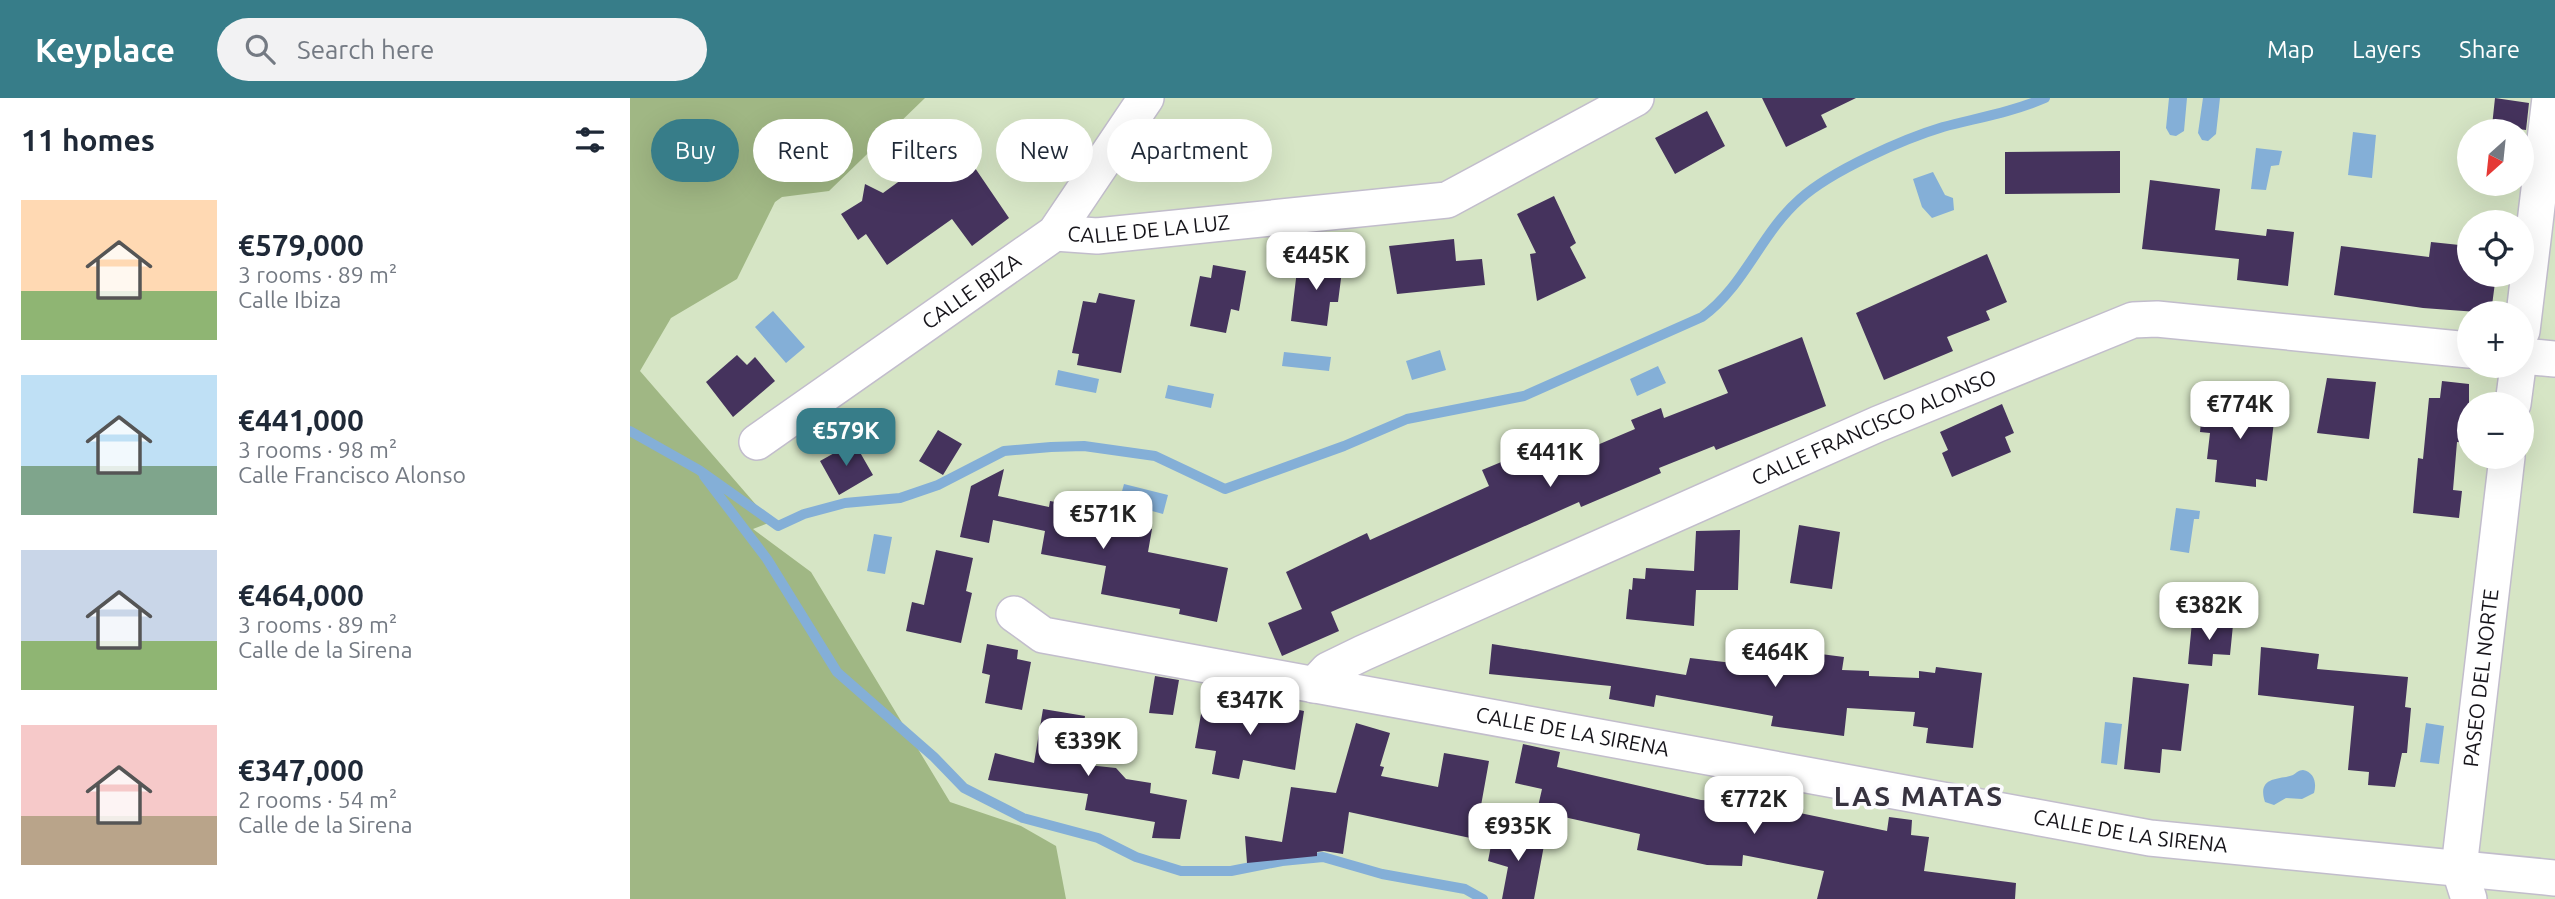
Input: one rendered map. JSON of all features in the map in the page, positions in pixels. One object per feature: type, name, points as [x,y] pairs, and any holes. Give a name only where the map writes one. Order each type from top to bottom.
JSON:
[{"type":"street","name":"CALLE IBIZA","points":[[757,442],[1055,233],[1146,98]]},
{"type":"street","name":"CALLE DE LA LUZ","points":[[1055,233],[1097,236],[1447,200],[1606,106],[1636,98]]},
{"type":"street","points":[[2526,301],[2550,98]]},
{"type":"street","name":"CALLE FRANCISCO ALONSO","points":[[1314,685],[1328,670],[1363,653],[1878,424],[2133,320],[2157,319],[2457,349]]},
{"type":"street","points":[[2534,357],[2555,359]]},
{"type":"street","name":"PASEO DEL NORTE","points":[[2464,884],[2506,469]]},
{"type":"street","name":"CALLE DE LA SIRENA","points":[[1014,614],[1043,635],[2150,838],[2464,884],[2555,878]]},
{"type":"green space","points":[[630,98],[2555,98],[2555,899],[630,899]]},
{"type":"green space","points":[[630,98],[925,98],[903,119],[867,119],[867,154],[853,168],[853,119],[753,119],[753,182],[838,182],[829,191],[782,197],[775,202],[737,279],[671,318],[640,371],[771,522],[753,529],[811,572],[950,802],[1021,826],[1056,846],[1066,899],[630,899]]},
{"type":"water","points":[[2169,98],[2187,98],[2184,131],[2176,136],[2170,135],[2166,128]]},
{"type":"water","points":[[2203,98],[2220,98],[2216,134],[2208,141],[2202,140],[2198,133]]},
{"type":"water","points":[[2353,132],[2376,135],[2372,178],[2348,175]]},
{"type":"water","points":[[2256,148],[2282,151],[2279,165],[2271,166],[2266,190],[2251,189]]},
{"type":"water","points":[[1933,172],[1945,195],[1953,198],[1954,210],[1932,218],[1922,207],[1913,179]]},
{"type":"water","points":[[773,311],[805,347],[786,363],[755,327]]},
{"type":"water","points":[[1440,350],[1446,370],[1412,380],[1406,361]]},
{"type":"water","points":[[1284,352],[1331,357],[1329,371],[1282,366]]},
{"type":"water","points":[[1658,366],[1666,383],[1637,396],[1630,379]]},
{"type":"water","points":[[1058,370],[1099,379],[1096,393],[1055,385]]},
{"type":"water","points":[[1168,385],[1214,394],[1211,408],[1165,398]]},
{"type":"water","points":[[1124,484],[1168,495],[1163,514],[1119,502]]},
{"type":"water","points":[[2176,508],[2200,511],[2199,519],[2194,519],[2189,553],[2170,550]]},
{"type":"water","points":[[874,534],[892,537],[885,574],[867,571]]},
{"type":"water","points":[[2105,722],[2122,724],[2117,765],[2101,763]]},
{"type":"water","points":[[2426,723],[2444,726],[2439,764],[2420,762]]},
{"type":"water","points":[[2303,770],[2314,778],[2314,793],[2302,799],[2286,798],[2274,805],[2265,802],[2263,793],[2267,783]]},
{"type":"building","points":[[1762,98],[1856,98],[1821,115],[1827,127],[1786,147]]},
{"type":"building","points":[[2495,98],[2529,103],[2527,119],[2493,119]]},
{"type":"building","points":[[1707,111],[1725,146],[1675,174],[1655,138]]},
{"type":"building","points":[[2120,151],[2120,193],[2005,194],[2005,152]]},
{"type":"building","points":[[982,178],[1009,218],[972,246],[952,219],[887,265],[866,234],[858,240],[841,214],[862,201],[865,184],[883,193],[898,182],[982,182]]},
{"type":"building","points":[[2150,180],[2220,189],[2215,230],[2266,236],[2267,229],[2294,232],[2288,286],[2237,280],[2239,259],[2142,249]]},
{"type":"building","points":[[1554,196],[1576,243],[1570,247],[1586,278],[1537,301],[1530,254],[1536,253],[1517,214]]},
{"type":"building","points":[[1454,239],[1456,261],[1482,259],[1485,285],[1397,294],[1389,246]]},
{"type":"building","points":[[2431,242],[2457,245],[2457,287],[2494,287],[2493,301],[2457,301],[2457,310],[2334,295],[2341,246],[2429,257]]},
{"type":"building","points":[[1987,254],[2007,302],[1986,311],[1990,320],[1947,337],[1953,351],[1884,380],[1856,313]]},
{"type":"building","points":[[1309,259],[1343,263],[1338,302],[1330,302],[1327,326],[1291,321],[1297,270],[1307,272]]},
{"type":"building","points":[[1213,265],[1246,271],[1239,311],[1231,309],[1226,333],[1190,326],[1200,276],[1211,278]]},
{"type":"building","points":[[1099,293],[1135,300],[1121,373],[1077,365],[1079,354],[1072,353],[1083,301],[1096,303]]},
{"type":"building","points":[[1802,337],[1826,406],[1716,450],[1714,446],[1659,468],[1661,473],[1581,507],[1579,502],[1331,612],[1339,631],[1282,656],[1268,623],[1302,609],[1286,572],[1367,533],[1370,540],[1489,486],[1482,470],[1528,451],[1536,471],[1635,429],[1631,420],[1661,408],[1664,418],[1728,393],[1718,370]]},
{"type":"building","points":[[737,355],[747,365],[755,357],[775,381],[733,417],[706,382]]},
{"type":"building","points":[[2327,378],[2376,382],[2369,439],[2317,433]]},
{"type":"building","points":[[2442,381],[2469,384],[2469,392],[2457,392],[2453,490],[2462,491],[2459,518],[2413,513],[2418,458],[2423,459],[2429,398],[2440,398]]},
{"type":"building","points":[[2240,400],[2276,404],[2267,481],[2256,479],[2256,487],[2215,482],[2217,460],[2207,459],[2210,433],[2200,432],[2203,403],[2239,407]]},
{"type":"building","points":[[2002,404],[2014,433],[2005,437],[2011,452],[1952,477],[1942,453],[1948,450],[1940,432]]},
{"type":"building","points":[[938,430],[962,444],[943,475],[919,461]]},
{"type":"building","points":[[854,442],[873,475],[839,495],[820,461]]},
{"type":"building","points":[[1004,469],[998,496],[1049,507],[1050,501],[1089,508],[1087,517],[1152,529],[1148,552],[1228,568],[1217,622],[1179,614],[1180,609],[1101,594],[1106,566],[1041,554],[1045,531],[993,520],[989,543],[960,537],[971,486]]},
{"type":"building","points":[[1799,525],[1840,532],[1832,589],[1790,583]]},
{"type":"building","points":[[1740,530],[1738,590],[1696,590],[1694,626],[1626,619],[1633,578],[1645,579],[1646,568],[1694,571],[1696,531]]},
{"type":"building","points":[[936,550],[973,558],[966,591],[972,593],[961,643],[906,631],[912,602],[924,605]]},
{"type":"building","points":[[2192,622],[2233,625],[2230,655],[2213,654],[2212,666],[2188,664]]},
{"type":"building","points":[[987,644],[1018,650],[1017,659],[1031,662],[1022,710],[985,703],[990,675],[982,673]]},
{"type":"building","points":[[1492,644],[1686,675],[1690,658],[1750,665],[1751,645],[1844,657],[1842,670],[1869,671],[1869,676],[1919,678],[1919,671],[1935,673],[1936,667],[1982,673],[1973,748],[1926,743],[1928,728],[1913,726],[1915,712],[1847,708],[1844,736],[1771,726],[1773,716],[1656,695],[1654,707],[1609,699],[1611,686],[1489,674]]},
{"type":"building","points":[[2261,647],[2319,654],[2317,669],[2408,677],[2405,707],[2411,708],[2407,753],[2402,753],[2395,787],[2368,785],[2369,772],[2348,770],[2354,706],[2258,695]]},
{"type":"building","points":[[1155,676],[1179,680],[1173,715],[1149,713]]},
{"type":"building","points":[[2133,677],[2189,684],[2181,751],[2162,749],[2160,773],[2124,769]]},
{"type":"building","points":[[1203,703],[1269,712],[1271,704],[1304,711],[1295,770],[1243,760],[1239,779],[1212,774],[1216,751],[1195,748]]},
{"type":"building","points":[[1043,709],[1085,716],[1078,764],[1116,768],[1126,779],[1151,783],[1150,793],[1187,800],[1180,839],[1152,838],[1155,822],[1085,810],[1088,794],[988,780],[995,753],[1034,763]]},
{"type":"building","points":[[1356,723],[1390,733],[1380,766],[1384,767],[1381,776],[1438,787],[1444,753],[1489,761],[1475,839],[1349,812],[1343,854],[1324,851],[1317,852],[1317,856],[1247,863],[1245,836],[1282,842],[1291,787],[1336,793]]},
{"type":"building","points":[[1523,744],[1560,752],[1557,767],[1701,800],[1746,802],[1887,831],[1889,817],[1912,820],[1911,835],[1929,837],[1924,871],[2016,883],[2015,899],[1817,899],[1824,871],[1743,855],[1742,866],[1707,865],[1637,850],[1640,834],[1537,811],[1542,789],[1515,783]]},
{"type":"building","points":[[1494,830],[1545,840],[1534,899],[1502,899],[1508,867],[1488,861]]},
{"type":"waterway","points":[[630,431],[699,470],[778,526],[804,514],[845,503],[900,498],[938,485],[1004,451],[1051,447],[1084,446],[1155,456],[1225,489],[1344,446],[1407,419],[1524,396],[1702,317],[1730,291],[1786,213],[1813,188],[1868,157],[1927,132],[2045,98]]},
{"type":"waterway","points":[[704,476],[767,559],[837,672],[934,757],[964,788],[1023,818],[1098,838],[1136,857],[1181,871],[1231,871],[1282,861],[1323,857],[1382,874],[1465,889],[1483,899]]},
{"type":"district","name":"LAS MATAS","points":[[1919,796]]}]
